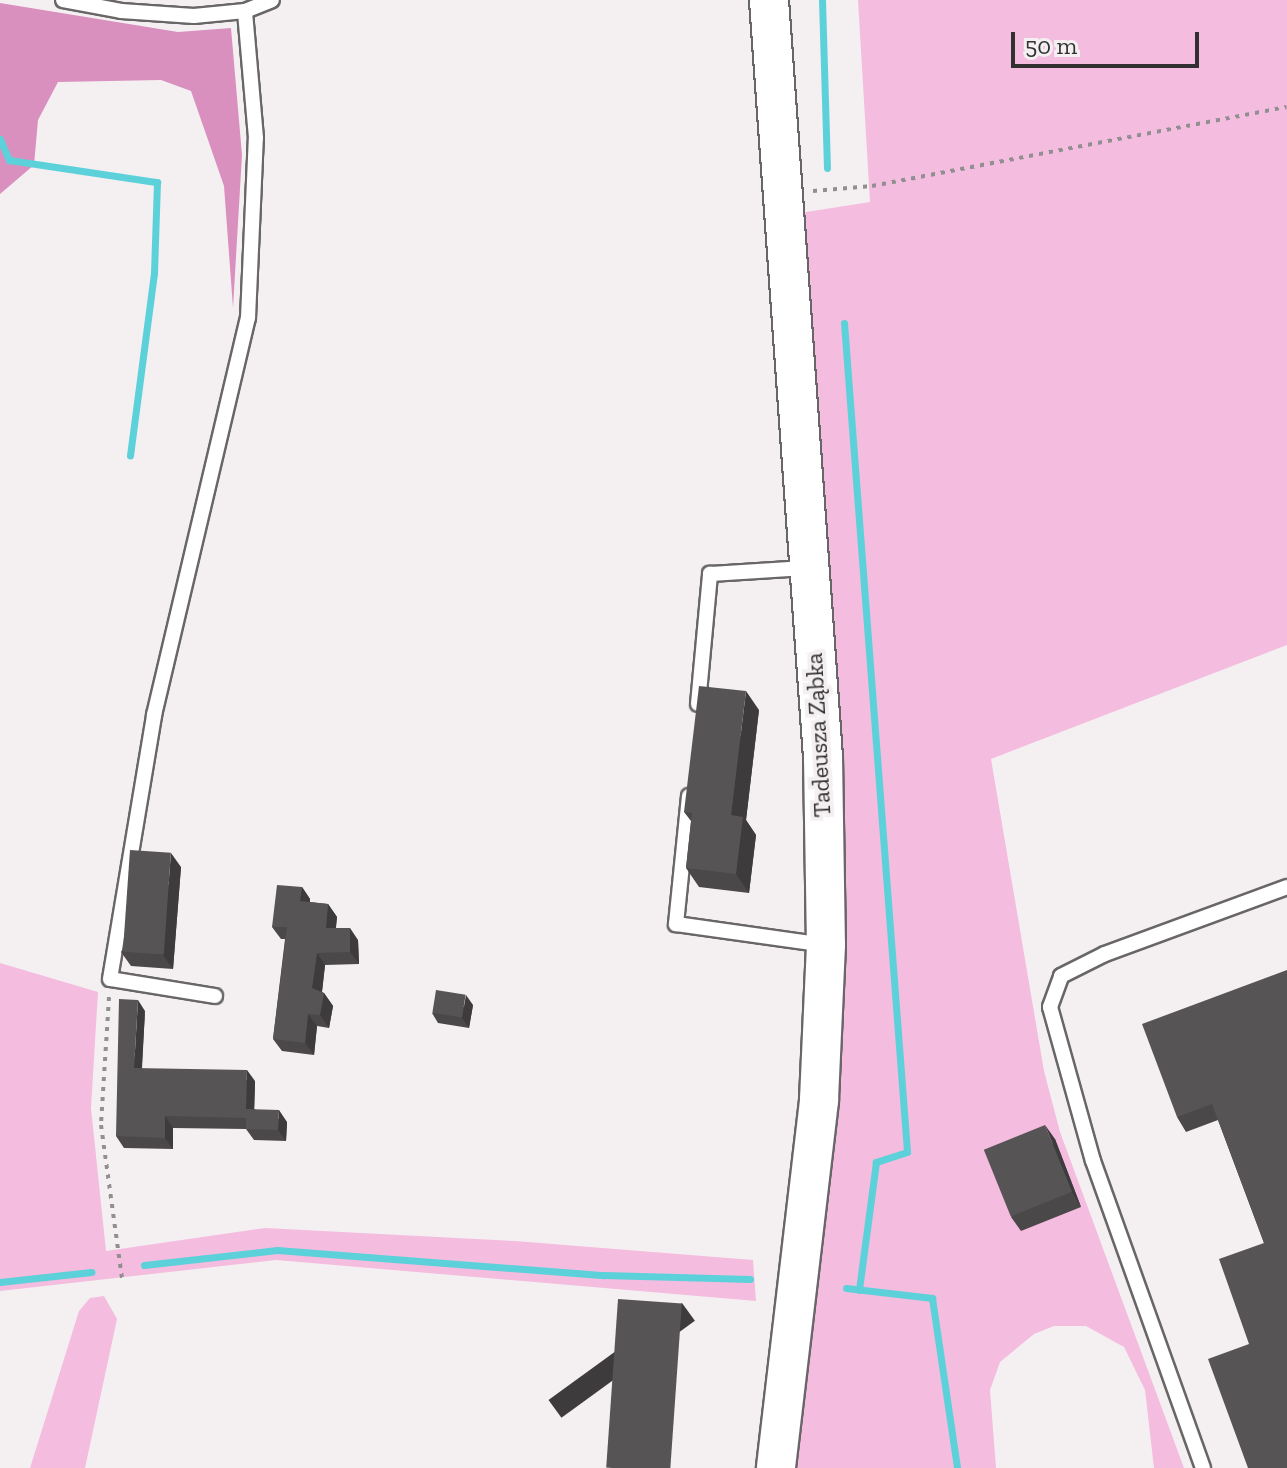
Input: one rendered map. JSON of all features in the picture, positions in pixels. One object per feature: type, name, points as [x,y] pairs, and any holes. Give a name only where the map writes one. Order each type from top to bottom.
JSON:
[{"type":"street","name":"Tadeusza Ząbka","points":[[769,0],[807,568],[823,757],[826,945],[819,1101],[776,1468]]},
{"type":"lane","points":[[63,0],[121,11],[194,16],[245,11],[272,0]]},
{"type":"lane","points":[[215,996],[110,979],[154,715],[248,318],[256,138],[245,11]]},
{"type":"lane","points":[[696,726],[710,574],[807,568]]},
{"type":"lane","points":[[691,772],[676,924],[826,945]]},
{"type":"lane","points":[[1203,1468],[1093,1161],[1050,1007],[1061,976],[1105,954],[1287,887]]},
{"type":"path","points":[[813,191],[872,186],[1287,107]]},
{"type":"path","points":[[110,979],[101,1125],[122,1279]]},
{"type":"shaded area","points":[[858,0],[1287,0],[1287,645],[991,759],[1044,1071],[1060,1132],[1184,1468],[1154,1468],[1145,1390],[1124,1347],[1086,1326],[1054,1326],[1034,1334],[1000,1362],[990,1390],[996,1468],[795,1468],[835,1113],[800,213],[870,202]]},
{"type":"shaded area","points":[[0,3],[178,32],[231,28],[242,155],[233,308],[224,186],[191,91],[161,80],[58,82],[38,120],[34,165],[0,194]]},
{"type":"shaded area","points":[[0,963],[98,992],[91,1108],[106,1251],[265,1228],[515,1241],[753,1260],[756,1301],[276,1260],[0,1291]]},
{"type":"shaded area","points":[[104,1296],[117,1319],[85,1468],[30,1468],[79,1311],[90,1298]]},
{"type":"building","points":[[699,686],[746,691],[731,815],[743,817],[736,874],[686,868],[692,813],[684,812]]},
{"type":"building","points":[[130,850],[171,853],[164,955],[123,952]]},
{"type":"building","points":[[277,885],[302,887],[300,901],[328,904],[326,928],[350,928],[350,952],[317,953],[312,988],[324,993],[320,1015],[308,1014],[305,1043],[273,1039],[287,927],[272,927]]},
{"type":"building","points":[[1287,970],[1287,1468],[1248,1468],[1208,1359],[1249,1344],[1219,1259],[1264,1243],[1212,1104],[1177,1117],[1142,1024]]},
{"type":"building","points":[[436,990],[466,995],[462,1017],[432,1013]]},
{"type":"building","points":[[119,999],[138,1000],[134,1068],[247,1070],[246,1109],[279,1110],[278,1130],[246,1129],[246,1118],[165,1116],[165,1138],[116,1136]]},
{"type":"building","points":[[1045,1125],[1072,1192],[1011,1216],[984,1150]]},
{"type":"building","points":[[618,1299],[682,1303],[670,1468],[606,1468]]},
{"type":"waterway","points":[[822,0],[827,168]]},
{"type":"waterway","points":[[0,139],[9,160],[157,182],[154,273],[130,455]]},
{"type":"waterway","points":[[844,323],[907,1152],[876,1162],[859,1290]]},
{"type":"waterway","points":[[144,1265],[277,1250],[604,1275],[750,1279]]},
{"type":"waterway","points":[[0,1282],[91,1272]]},
{"type":"waterway","points":[[846,1288],[932,1298],[957,1468]]}]
